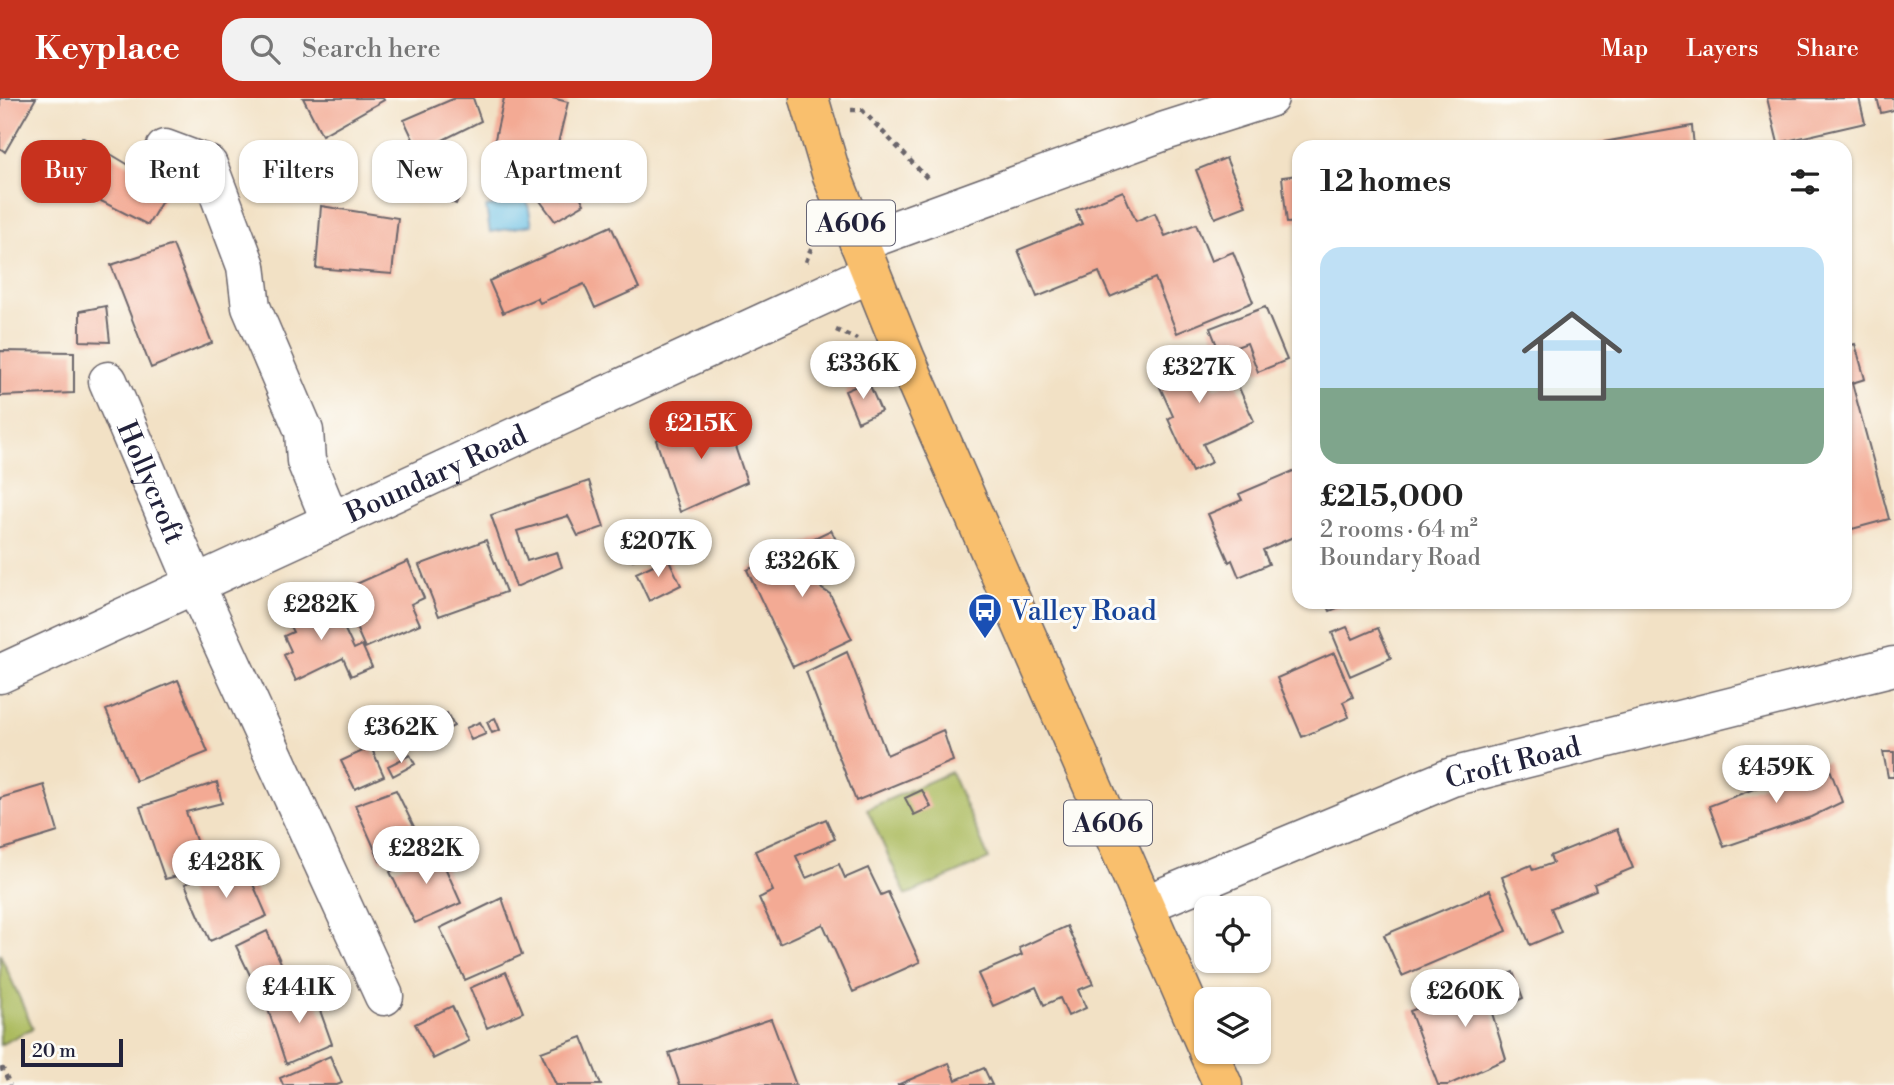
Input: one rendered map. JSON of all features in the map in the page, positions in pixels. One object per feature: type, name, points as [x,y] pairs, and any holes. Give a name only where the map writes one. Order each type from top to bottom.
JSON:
[{"type":"main road","name":"A606","points":[[810,102],[831,173],[931,418],[1194,1019]]},
{"type":"main road","points":[[1213,1064],[1223,1085]]},
{"type":"street","points":[[865,258],[1165,131],[1269,98]]},
{"type":"street","points":[[222,203],[246,266],[251,307],[303,431],[306,461],[331,522]]},
{"type":"street","name":"Boundary Road","points":[[0,674],[331,522],[865,258]]},
{"type":"street","name":"Hollycroft","points":[[108,381],[195,584],[384,996]]},
{"type":"street","name":"Croft Road","points":[[1144,905],[1452,777],[1894,666]]},
{"type":"path","points":[[810,102],[862,110],[932,183]]},
{"type":"path","points":[[831,329],[864,341]]},
{"type":"path","points":[[0,1070],[3,1069],[10,1085]]},
{"type":"green space","points":[[951,772],[989,859],[906,895],[867,809]]},
{"type":"green space","points":[[0,954],[33,1028],[0,1045]]},
{"type":"water","points":[[528,203],[532,225],[490,232],[486,207]]},
{"type":"building","points":[[0,98],[36,98],[5,152],[0,148]]},
{"type":"building","points":[[303,98],[383,98],[384,100],[322,135]]},
{"type":"building","points":[[455,98],[473,98],[481,121],[443,140],[413,140],[404,120]]},
{"type":"building","points":[[504,98],[552,98],[568,102],[559,140],[495,140]]},
{"type":"building","points":[[1767,98],[1859,98],[1865,123],[1791,140],[1777,140]]},
{"type":"building","points":[[1877,98],[1894,98],[1894,110],[1881,113]]},
{"type":"building","points":[[1692,126],[1693,140],[1615,140]]},
{"type":"building","points":[[111,154],[125,163],[125,203],[161,203],[148,225],[105,203],[111,203]]},
{"type":"building","points":[[1226,158],[1246,206],[1215,218],[1196,170]]},
{"type":"building","points":[[1292,176],[1292,223],[1287,223],[1282,177]]},
{"type":"building","points":[[1123,191],[1136,221],[1155,213],[1165,236],[1196,224],[1211,261],[1233,252],[1253,302],[1177,333],[1155,278],[1110,297],[1099,272],[1037,297],[1018,250],[1082,224],[1076,210]]},
{"type":"building","points":[[542,203],[583,203],[584,204],[555,221]]},
{"type":"building","points":[[321,206],[398,218],[392,274],[316,268]]},
{"type":"building","points":[[611,226],[639,288],[595,308],[584,284],[540,303],[537,298],[503,313],[489,281]]},
{"type":"building","points":[[173,245],[212,343],[151,368],[111,265]]},
{"type":"building","points":[[106,306],[110,342],[80,341],[80,311]]},
{"type":"building","points":[[1265,307],[1287,360],[1258,372],[1247,343],[1220,353],[1210,328]]},
{"type":"building","points":[[1855,344],[1865,379],[1852,383],[1852,345]]},
{"type":"building","points":[[1198,349],[1215,388],[1235,379],[1254,421],[1203,444],[1212,462],[1192,472],[1168,419],[1173,416],[1150,365],[1175,353],[1177,359]]},
{"type":"building","points":[[0,351],[74,352],[74,393],[0,396]]},
{"type":"building","points":[[868,381],[881,411],[858,422],[845,391]]},
{"type":"building","points":[[1852,383],[1889,519],[1852,529]]},
{"type":"building","points":[[723,411],[747,482],[680,512],[656,440]]},
{"type":"building","points":[[1292,472],[1292,538],[1263,550],[1269,564],[1239,577],[1232,560],[1229,562],[1208,514],[1242,500],[1239,494]]},
{"type":"building","points":[[589,481],[604,527],[578,536],[568,516],[517,531],[527,561],[557,552],[562,567],[516,587],[491,515]]},
{"type":"building","points":[[635,528],[646,555],[633,560],[621,533]]},
{"type":"building","points":[[831,530],[845,558],[813,574],[822,589],[830,594],[852,639],[793,667],[747,570]]},
{"type":"building","points":[[486,540],[506,592],[439,616],[419,565]]},
{"type":"building","points":[[668,558],[681,585],[649,601],[636,573]]},
{"type":"building","points":[[408,561],[424,598],[411,604],[420,624],[365,648],[343,598],[357,591],[354,585]]},
{"type":"building","points":[[331,600],[354,649],[362,645],[372,667],[351,676],[343,658],[296,681],[284,655],[291,651],[284,636],[293,632],[285,617],[311,605],[312,608]]},
{"type":"building","points":[[1347,627],[1353,639],[1378,628],[1391,658],[1350,676],[1332,633]]},
{"type":"building","points":[[847,652],[887,755],[943,730],[953,761],[856,801],[806,672]]},
{"type":"building","points":[[1334,653],[1353,697],[1343,702],[1349,717],[1302,737],[1277,678]]},
{"type":"building","points":[[178,680],[208,752],[136,781],[106,710]]},
{"type":"building","points":[[447,713],[454,726],[440,733],[433,719]]},
{"type":"building","points":[[495,718],[500,730],[492,733],[487,722]]},
{"type":"building","points":[[480,722],[486,734],[471,740],[466,728]]},
{"type":"building","points":[[371,747],[384,776],[355,789],[341,761]]},
{"type":"building","points":[[1883,752],[1894,752],[1894,777],[1888,777]]},
{"type":"building","points":[[410,755],[415,764],[393,776],[388,766]]},
{"type":"building","points":[[1827,761],[1842,802],[1811,817],[1724,847],[1709,806]]},
{"type":"building","points":[[217,782],[222,803],[186,812],[206,869],[165,879],[140,807]]},
{"type":"building","points":[[44,785],[58,832],[0,850],[0,798]]},
{"type":"building","points":[[396,790],[421,841],[380,861],[355,805]]},
{"type":"building","points":[[922,790],[931,807],[914,815],[905,798]]},
{"type":"building","points":[[826,819],[835,839],[796,856],[806,878],[839,864],[845,878],[868,868],[881,895],[888,892],[920,962],[853,992],[823,924],[780,944],[759,898],[773,891],[755,851]]},
{"type":"building","points":[[1617,829],[1633,868],[1594,884],[1596,890],[1551,908],[1561,932],[1530,945],[1502,877],[1531,865],[1533,870],[1553,863],[1550,856]]},
{"type":"building","points":[[436,847],[461,903],[415,923],[390,872]]},
{"type":"building","points":[[242,859],[267,916],[210,941],[185,884]]},
{"type":"building","points":[[1490,890],[1507,931],[1402,976],[1384,935]]},
{"type":"building","points":[[502,898],[522,955],[465,980],[440,928]]},
{"type":"building","points":[[1067,926],[1093,984],[1078,990],[1086,1008],[1068,1016],[1060,998],[1044,1005],[1036,987],[993,1006],[978,974],[1022,955],[1019,948]]},
{"type":"building","points":[[267,931],[292,988],[261,998],[236,946]]},
{"type":"building","points":[[506,972],[523,1012],[487,1028],[470,988]]},
{"type":"building","points":[[1513,972],[1523,998],[1492,1013],[1506,1059],[1448,1085],[1438,1085],[1410,1011]]},
{"type":"building","points":[[312,988],[332,1044],[286,1064],[266,1003]]},
{"type":"building","points":[[452,1006],[469,1041],[433,1059],[415,1024]]},
{"type":"building","points":[[771,1019],[796,1085],[680,1085],[669,1053]]},
{"type":"building","points":[[582,1037],[601,1085],[556,1085],[541,1052]]},
{"type":"building","points":[[330,1056],[342,1083],[283,1085],[280,1078]]},
{"type":"building","points":[[949,1063],[956,1080],[984,1068],[992,1085],[897,1085]]},
{"type":"place","name":"Valley Road","points":[[985,640]]}]
